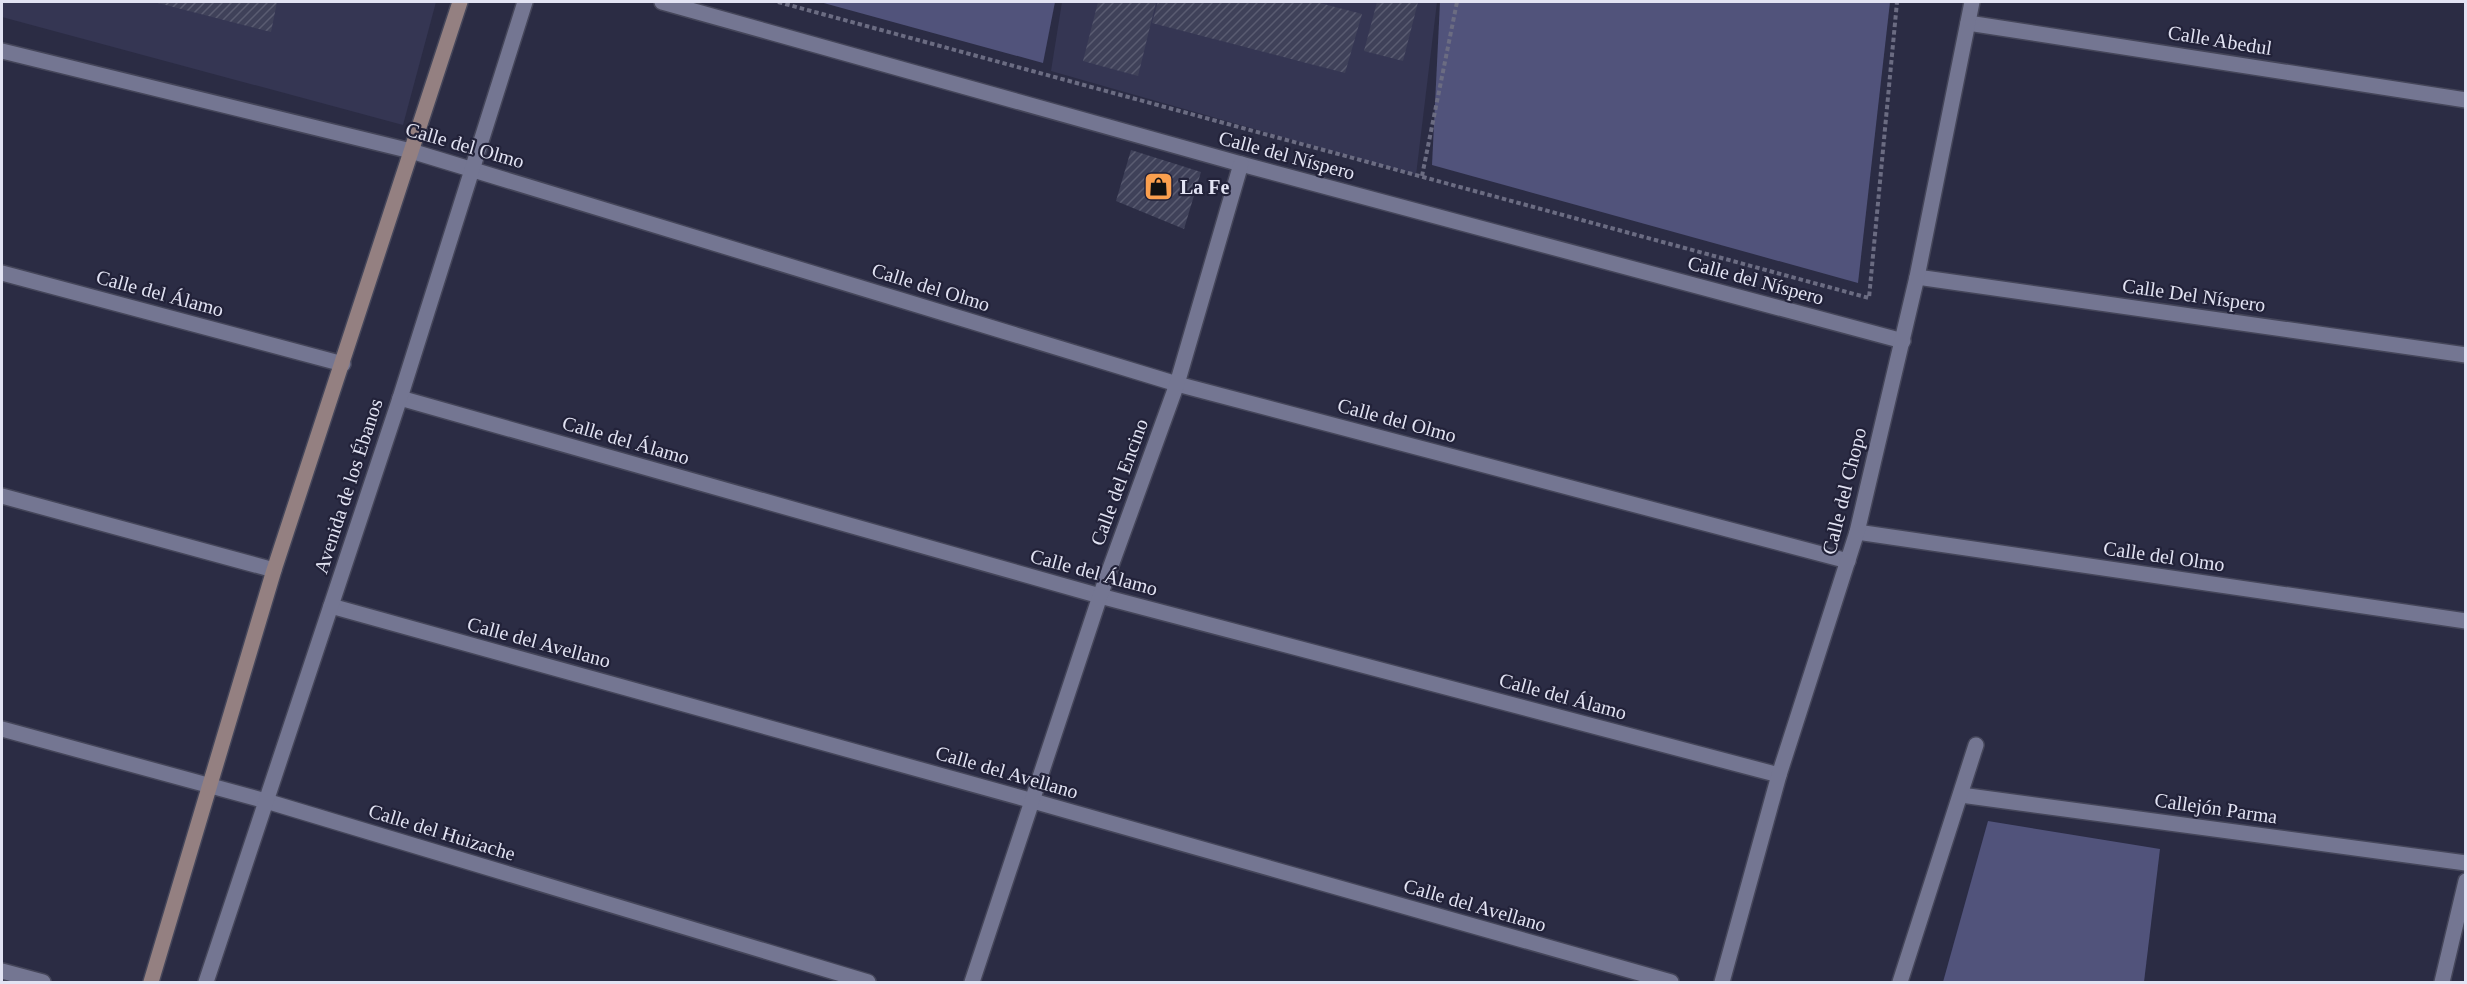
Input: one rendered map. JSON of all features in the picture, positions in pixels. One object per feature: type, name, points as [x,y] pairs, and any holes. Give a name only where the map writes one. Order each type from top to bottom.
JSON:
[{"type":"street","points":[[151,982],[274,570],[460,2]]},
{"type":"street","name":"Avenida de los Ébanos","points":[[206,982],[400,399],[525,2]]},
{"type":"street","name":"Calle del Níspero","points":[[662,2],[1241,164],[1903,341]]},
{"type":"street","name":"Calle del Chopo","points":[[1722,982],[1779,775],[1857,532],[1917,277],[1972,2]]},
{"type":"street","name":"Calle Abedul","points":[[1968,23],[2466,100]]},
{"type":"street","name":"Calle del Olmo","points":[[2,51],[411,151],[1177,384],[1848,561]]},
{"type":"street","name":"Calle del Encino","points":[[972,982],[1100,596],[1177,384],[1241,164]]},
{"type":"street","name":"Calle del Álamo","points":[[2,273],[343,364]]},
{"type":"street","name":"Calle Del Níspero","points":[[1917,277],[2466,355]]},
{"type":"street","name":"Calle del Álamo","points":[[400,399],[1100,596],[1779,775]]},
{"type":"street","points":[[2,496],[274,570]]},
{"type":"street","name":"Calle del Olmo","points":[[1857,532],[2466,621]]},
{"type":"street","name":"Calle del Avellano","points":[[331,606],[1033,801],[1671,982]]},
{"type":"street","name":"Calle del Huizache","points":[[2,729],[266,801],[868,982]]},
{"type":"street","points":[[1900,982],[1962,795],[1976,745]]},
{"type":"street","name":"Callejón Parma","points":[[1962,795],[2466,863]]},
{"type":"street","points":[[2442,982],[2466,881]]},
{"type":"street","points":[[2,972],[43,982]]},
{"type":"path","points":[[778,2],[1869,298],[1897,2]]},
{"type":"path","points":[[1422,176],[1456,2]]},
{"type":"shaded area","points":[[2,2],[436,2],[403,125],[2,17]]},
{"type":"shaded area","points":[[820,2],[1055,2],[1043,63]]},
{"type":"shaded area","points":[[1062,2],[1437,2],[1416,175],[1051,71]]},
{"type":"shaded area","points":[[1440,2],[1890,2],[1858,283],[1432,165]]},
{"type":"shaded area","points":[[1988,821],[2160,849],[2144,982],[1943,982]]},
{"type":"building","points":[[154,2],[277,2],[271,32]]},
{"type":"building","points":[[1098,2],[1156,2],[1138,76],[1083,61]]},
{"type":"building","points":[[1158,2],[1316,2],[1362,14],[1345,73],[1152,23]]},
{"type":"building","points":[[1377,2],[1418,2],[1403,61],[1364,51]]},
{"type":"building","name":"La Fe","points":[[1131,150],[1201,172],[1184,229],[1116,201]]},
{"type":"place","name":"La Fe","points":[[1159,187]]}]
